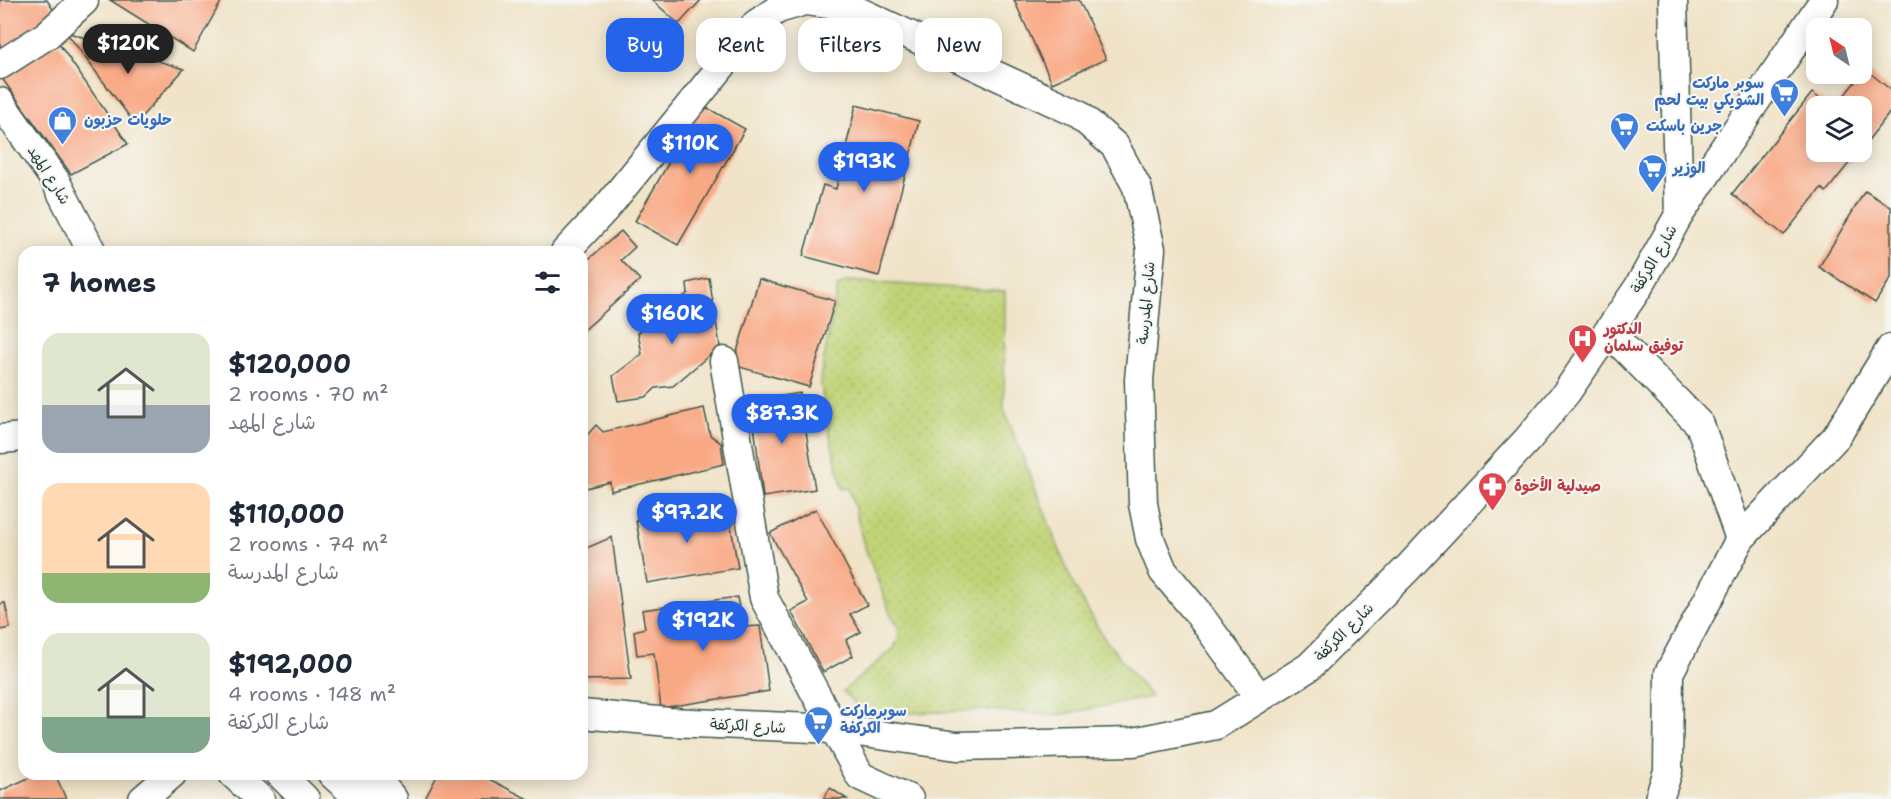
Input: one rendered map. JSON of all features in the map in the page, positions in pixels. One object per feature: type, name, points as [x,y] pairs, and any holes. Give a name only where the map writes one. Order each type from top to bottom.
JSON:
[{"type":"street","points":[[1673,0],[1679,215]]},
{"type":"street","name":"شارع الكركفة","points":[[588,715],[669,722],[836,729],[957,746],[1132,742],[1216,725],[1309,667],[1408,568],[1536,430],[1566,393],[1609,332],[1638,288],[1679,215],[1824,0]]},
{"type":"street","points":[[0,65],[47,35],[84,1]]},
{"type":"street","name":"شارع المدرسة","points":[[571,246],[615,198],[756,24],[776,5],[806,1],[849,7],[1077,113],[1115,146],[1137,187],[1151,249],[1139,380],[1143,504],[1150,539],[1163,571],[1198,613],[1259,697]]},
{"type":"street","name":"شارع المهد","points":[[0,102],[55,180],[89,246]]},
{"type":"street","points":[[1609,332],[1700,425],[1740,539]]},
{"type":"street","points":[[1659,799],[1668,771],[1669,673],[1740,539],[1836,437],[1891,348]]},
{"type":"street","points":[[724,361],[764,598],[860,776],[909,799]]},
{"type":"street","points":[[0,439],[18,438]]},
{"type":"street","points":[[143,799],[165,780]]},
{"type":"street","points":[[239,780],[260,799]]},
{"type":"street","points":[[286,780],[305,799]]},
{"type":"street","points":[[356,780],[376,785]]},
{"type":"green space","points":[[848,281],[1005,291],[1004,409],[1073,584],[1104,638],[1151,697],[1059,715],[987,710],[865,715],[843,691],[894,648],[899,636],[898,627],[891,615],[863,542],[850,488],[843,489],[829,433],[820,379],[838,286]]},
{"type":"building","points":[[0,0],[47,0],[56,14],[0,50]]},
{"type":"building","points":[[110,0],[222,0],[193,52]]},
{"type":"building","points":[[652,0],[701,0],[684,19],[672,18]]},
{"type":"building","points":[[1014,0],[1079,0],[1106,59],[1052,83]]},
{"type":"building","points":[[66,32],[117,48],[184,69],[135,124]]},
{"type":"building","points":[[57,41],[128,144],[71,174],[1,77]]},
{"type":"building","points":[[1872,75],[1891,90],[1891,111],[1872,135],[1872,96],[1844,96],[1853,84],[1872,84]]},
{"type":"building","points":[[1806,101],[1806,162],[1850,162],[1826,192],[1821,188],[1784,235],[1732,194]]},
{"type":"building","points":[[702,105],[745,129],[678,245],[635,221]]},
{"type":"building","points":[[856,105],[919,121],[879,276],[803,256],[823,185],[836,189]]},
{"type":"building","points":[[1865,191],[1891,207],[1891,278],[1875,303],[1819,267]]},
{"type":"building","points":[[621,231],[635,247],[621,260],[640,280],[588,327],[588,260]]},
{"type":"building","points":[[709,278],[720,346],[673,386],[656,388],[646,397],[618,401],[613,376],[642,354],[638,333],[688,293],[687,283]]},
{"type":"building","points":[[759,279],[835,301],[809,387],[733,365]]},
{"type":"building","points":[[800,393],[815,489],[763,497],[751,401]]},
{"type":"building","points":[[704,408],[710,435],[721,443],[724,464],[611,491],[610,482],[588,488],[588,434],[596,425],[603,432]]},
{"type":"building","points":[[727,504],[738,568],[647,583],[636,520]]},
{"type":"building","points":[[816,509],[867,605],[850,614],[861,632],[846,640],[853,656],[823,672],[791,611],[808,602],[770,533]]},
{"type":"building","points":[[612,537],[631,679],[588,680],[588,547]]},
{"type":"building","points":[[737,597],[743,627],[760,626],[769,691],[661,708],[654,653],[637,655],[634,631],[645,628],[642,610]]},
{"type":"building","points":[[5,603],[10,628],[0,630],[0,604]]},
{"type":"building","points":[[24,780],[58,780],[66,799],[0,799],[0,791]]},
{"type":"building","points":[[435,780],[491,780],[528,799],[425,799]]},
{"type":"building","points":[[830,788],[847,799],[823,799]]},
{"type":"place","name":"سوبر ماركت الشويكي بيت لحم","points":[[1785,118]]},
{"type":"place","name":"حلويات حزبون","points":[[63,146]]},
{"type":"place","name":"جرين باسكت","points":[[1625,152]]},
{"type":"place","name":"الوزير","points":[[1652,194]]},
{"type":"place","name":"الدكتور توفيق سلمان","points":[[1583,364]]},
{"type":"place","name":"صيدلية الأخوة","points":[[1493,512]]},
{"type":"place","name":"سوبرماركت الكركفة","points":[[819,746]]}]
